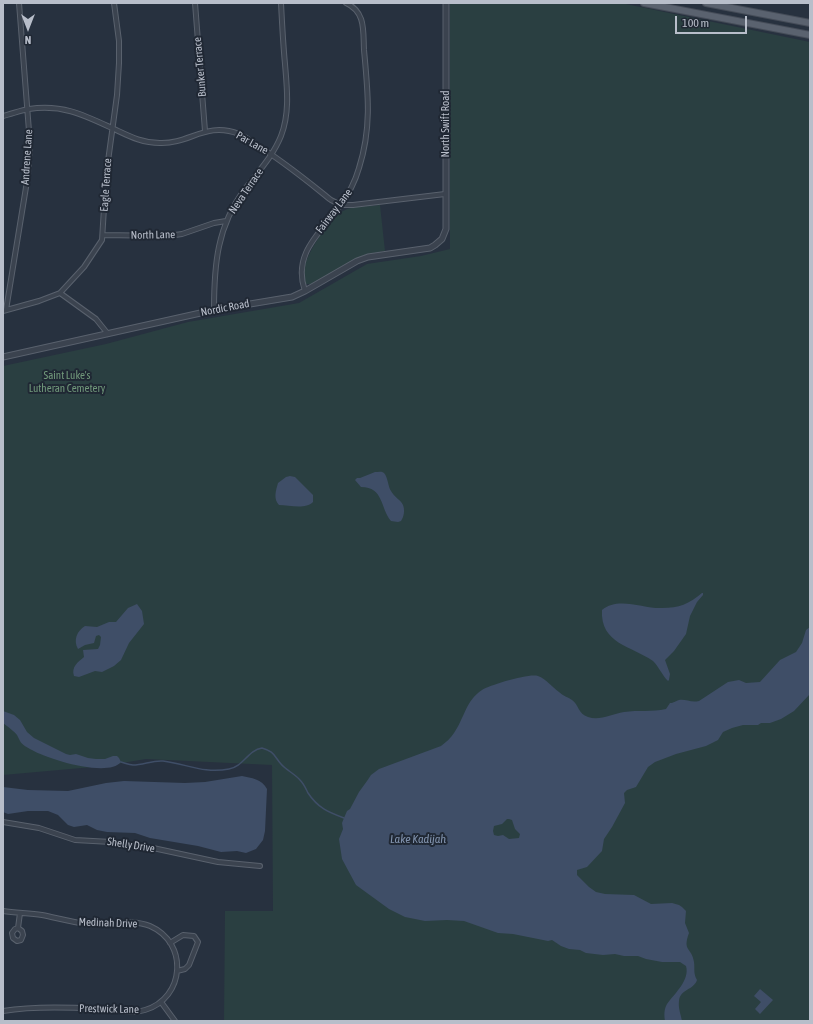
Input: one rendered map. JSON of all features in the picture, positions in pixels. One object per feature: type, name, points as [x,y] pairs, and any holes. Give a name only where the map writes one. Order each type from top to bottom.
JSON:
[{"type":"main road","points":[[644,3],[810,35]]},
{"type":"main road","points":[[706,3],[810,23]]},
{"type":"street","name":"Andrene Lane","points":[[5,310],[28,175],[30,144],[19,3]]},
{"type":"street","name":"Eagle Terrace","points":[[5,310],[39,301],[60,293],[92,257],[102,240],[106,176],[119,63],[119,41],[114,3]]},
{"type":"street","name":"Bunker Terrace","points":[[195,3],[205,131]]},
{"type":"street","name":"Neva Terrace","points":[[214,310],[215,266],[218,248],[226,221],[245,189],[272,154],[281,136],[284,125],[287,102],[280,3]]},
{"type":"street","name":"Fairway Lane","points":[[305,291],[301,278],[301,271],[305,254],[313,238],[341,205],[352,186],[364,152],[368,127],[369,103],[362,24],[357,10],[346,3]]},
{"type":"street","name":"North Swift Road","points":[[439,242],[444,236],[446,228],[446,3]]},
{"type":"street","name":"Par Lane","points":[[3,116],[28,109],[54,107],[81,115],[140,141],[160,143],[181,140],[205,131],[225,130],[234,132],[272,154],[331,200],[341,205]]},
{"type":"street","points":[[341,205],[353,206],[445,194]]},
{"type":"street","name":"North Lane","points":[[103,235],[168,236],[187,233],[214,223],[226,221]]},
{"type":"street","name":"Nordic Road","points":[[3,357],[214,310],[292,297],[357,261],[368,257],[430,248],[439,242]]},
{"type":"street","points":[[60,293],[96,319],[108,334]]},
{"type":"street","name":"Shelly Drive","points":[[3,822],[38,828],[75,840],[111,842],[218,862],[260,866]]},
{"type":"street","name":"Medinah Drive","points":[[3,911],[42,915],[87,924],[140,923],[153,927],[163,934]]},
{"type":"street","points":[[18,928],[20,913]]},
{"type":"street","name":"Prestwick Lane","points":[[3,1011],[24,1008],[98,1008],[133,1012],[148,1009],[161,1002],[176,981],[176,955],[170,943],[163,934]]},
{"type":"street","points":[[170,943],[183,935],[194,936],[198,942],[189,965],[185,969],[177,971]]},
{"type":"street","points":[[161,1002],[175,1021]]},
{"type":"green space","name":"Saint Luke's Lutheran Cemetery","points":[[450,3],[621,3],[810,42],[810,1021],[224,1021],[225,911],[273,911],[272,765],[146,759],[104,766],[3,775],[3,366],[106,344],[188,322],[299,303],[367,264],[421,256],[450,249]]},
{"type":"green space","points":[[380,205],[385,251],[360,257],[313,284],[306,284],[303,277],[304,268],[308,257],[314,245],[329,223],[347,209]]},
{"type":"water","points":[[375,472],[384,473],[391,491],[403,505],[404,513],[401,521],[391,521],[387,516],[378,494],[374,490],[361,487],[355,480]]},
{"type":"water","points":[[290,476],[295,477],[313,495],[313,502],[306,506],[279,505],[277,503],[276,491],[278,483]]},
{"type":"water","points":[[702,593],[703,595],[697,602],[690,616],[686,634],[674,651],[665,660],[670,674],[668,681],[653,661],[619,643],[612,637],[606,630],[603,621],[602,610],[608,606],[623,603],[655,608],[668,608],[688,603]]},
{"type":"water","points":[[137,604],[142,611],[144,624],[129,643],[121,660],[114,666],[102,672],[95,671],[79,677],[74,676],[74,667],[84,657],[83,650],[98,649],[100,645],[101,637],[99,635],[96,636],[94,643],[85,645],[78,649],[76,639],[80,630],[85,626],[97,627],[109,622],[116,622],[128,608]]},
{"type":"water","name":"Lake Kadijah","points":[[810,627],[810,694],[794,711],[781,719],[770,723],[743,725],[732,728],[723,732],[718,740],[706,746],[676,754],[655,762],[648,767],[636,787],[627,790],[624,793],[625,803],[604,839],[602,851],[587,867],[577,870],[577,875],[596,892],[605,894],[634,895],[651,904],[672,903],[679,905],[686,911],[685,923],[689,933],[687,947],[693,957],[697,980],[693,986],[684,992],[680,997],[679,1006],[682,1021],[665,1021],[664,1017],[667,1004],[681,986],[686,976],[686,966],[680,962],[662,962],[638,956],[586,953],[580,950],[569,949],[561,946],[552,940],[548,941],[513,934],[498,933],[464,921],[425,921],[405,917],[389,909],[356,885],[342,859],[339,839],[343,829],[342,823],[347,811],[350,809],[359,792],[371,775],[379,769],[441,746],[453,735],[472,699],[486,688],[518,678],[538,676],[562,695],[572,700],[580,712],[588,717],[597,718],[624,712],[666,709],[670,703],[679,700],[693,702],[699,701],[728,682],[739,680],[746,683],[760,682],[780,660],[796,652],[802,643],[806,630]],"holes":[[[509,819],[512,820],[515,829],[520,834],[519,838],[509,839],[503,835],[494,835],[494,826],[502,824]]]},
{"type":"water","points":[[3,711],[14,715],[20,720],[27,732],[34,738],[66,754],[76,754],[96,759],[105,759],[117,756],[121,762],[114,766],[104,768],[91,768],[63,762],[40,754],[24,745],[16,734],[3,723]]},
{"type":"water","points":[[242,776],[259,781],[267,789],[265,831],[263,840],[256,849],[246,853],[237,851],[221,852],[198,846],[150,838],[135,833],[107,832],[97,830],[87,825],[74,827],[68,825],[58,815],[48,811],[28,811],[8,814],[3,812],[3,787],[28,790],[68,791],[124,781],[185,783],[205,782]]},
{"type":"water","points":[[760,989],[773,1000],[760,1014],[755,1009],[761,1002],[754,996]]},
{"type":"waterway","points":[[121,762],[133,765],[163,761],[203,769],[220,770],[234,768],[257,749],[266,749],[272,752],[283,766],[303,783],[308,793],[320,806],[344,818]]}]
